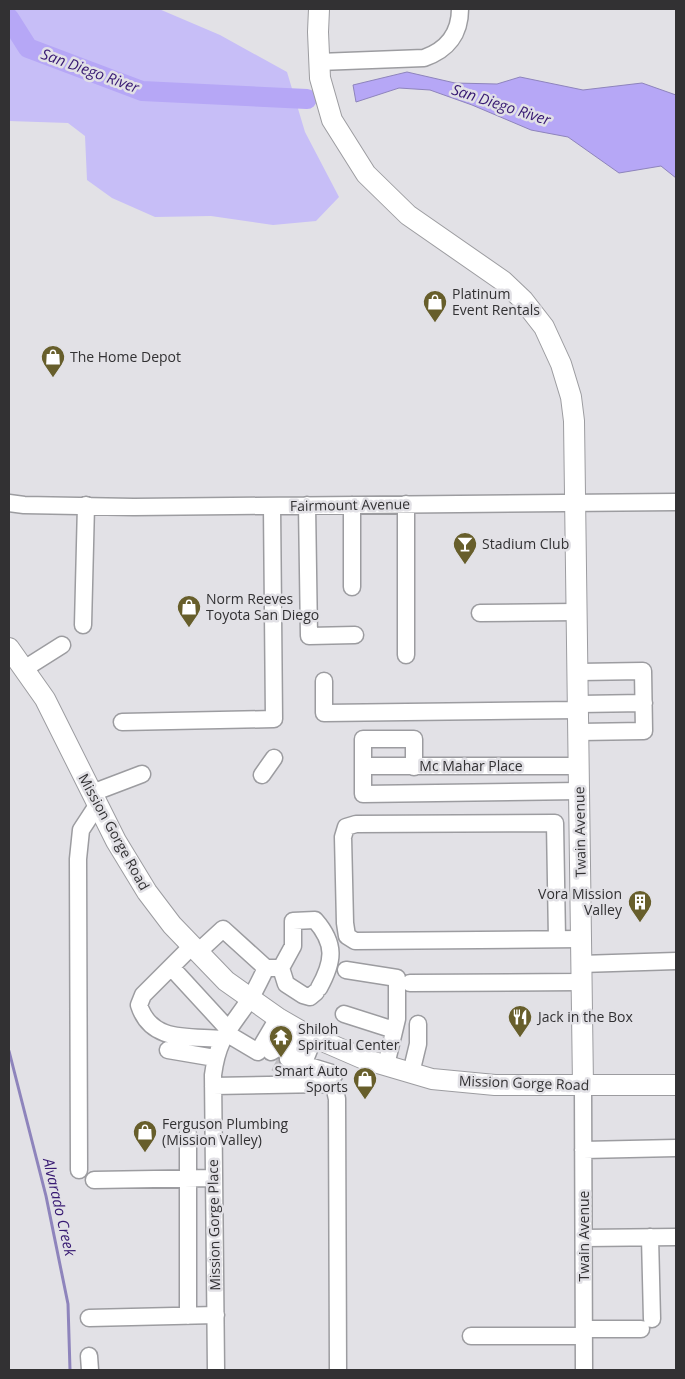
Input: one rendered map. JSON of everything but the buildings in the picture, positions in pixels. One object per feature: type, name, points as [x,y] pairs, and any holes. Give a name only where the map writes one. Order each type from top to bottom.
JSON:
[{"type":"main road","name":"Twain Avenue","points":[[319,9],[320,78],[332,120],[366,174],[408,215],[502,281],[523,300],[544,327],[561,364],[571,397],[574,421],[579,672],[578,766],[580,791],[583,1086]]},
{"type":"main road","name":"Mission Gorge Road","points":[[9,648],[45,699],[116,841],[147,892],[172,925],[226,981],[278,1018],[314,1037],[364,1059],[432,1079],[496,1085],[676,1084]]},
{"type":"street","points":[[319,62],[424,58],[438,53],[455,32],[460,18],[460,9]]},
{"type":"street","name":"Fairmount Avenue","points":[[14,505],[134,507],[676,502]]},
{"type":"street","points":[[406,504],[406,655]]},
{"type":"street","points":[[83,625],[86,505]]},
{"type":"street","points":[[307,505],[309,636],[355,635]]},
{"type":"street","points":[[352,505],[352,587]]},
{"type":"street","points":[[122,722],[274,719],[272,506]]},
{"type":"street","points":[[480,613],[577,612]]},
{"type":"street","points":[[24,669],[62,645]]},
{"type":"street","points":[[579,672],[643,671],[644,704],[644,731],[579,732]]},
{"type":"street","points":[[324,681],[324,713],[644,704]]},
{"type":"street","points":[[414,766],[414,739],[363,739],[363,794],[580,791]]},
{"type":"street","points":[[262,775],[274,758]]},
{"type":"street","name":"Mc Mahar Place","points":[[363,766],[578,766]]},
{"type":"street","points":[[79,1170],[78,859],[82,830],[95,799],[142,774]]},
{"type":"street","points":[[556,823],[557,939]]},
{"type":"street","points":[[580,823],[356,824],[346,827],[343,837],[345,923],[347,936],[355,941],[581,939]]},
{"type":"street","points":[[556,874],[580,874]]},
{"type":"street","name":"Mission Gorge Place","points":[[216,1370],[213,1086],[215,1058],[225,1034],[250,999],[274,968],[293,946],[293,920],[315,920],[330,945],[330,965],[317,990],[310,997],[303,995],[286,984],[274,968]]},
{"type":"street","points":[[225,1034],[175,1036],[158,1032],[148,1022],[139,1005],[143,995],[171,967],[223,929],[274,968]]},
{"type":"street","points":[[410,983],[581,973],[676,961]]},
{"type":"street","points":[[171,967],[225,1034],[258,1052],[330,1073],[335,1046]]},
{"type":"street","points":[[346,970],[397,978],[397,1019],[386,1065]]},
{"type":"street","points":[[344,1014],[394,1030]]},
{"type":"street","points":[[278,1018],[282,1058]]},
{"type":"street","points":[[411,1073],[418,1044],[418,1024]]},
{"type":"street","points":[[282,1058],[314,1037]]},
{"type":"street","points":[[168,1050],[215,1058]]},
{"type":"street","points":[[213,1086],[325,1084],[332,1085],[335,1090],[337,1108],[338,1370]]},
{"type":"street","name":"Twain Avenue","points":[[583,1086],[584,1370]]},
{"type":"street","points":[[188,1134],[188,1316]]},
{"type":"street","points":[[583,1150],[676,1148]]},
{"type":"street","points":[[94,1180],[214,1178]]},
{"type":"street","points":[[471,1336],[584,1332],[647,1324],[650,1237]]},
{"type":"street","points":[[584,1238],[676,1237]]},
{"type":"street","points":[[188,1248],[215,1247]]},
{"type":"street","points":[[89,1318],[216,1315]]},
{"type":"shaded area","points":[[9,9],[159,9],[220,35],[287,72],[305,132],[339,197],[316,221],[273,225],[211,216],[155,217],[112,198],[87,180],[85,136],[68,123],[9,121]]},
{"type":"water","points":[[407,72],[455,83],[497,84],[520,77],[583,90],[642,83],[676,95],[676,178],[661,166],[619,173],[568,137],[531,130],[472,105],[430,90],[399,88],[356,102],[353,85]]},
{"type":"waterway","name":"San Diego River","points":[[9,18],[28,48],[142,91],[307,99]]},
{"type":"waterway","name":"Alvarado Creek","points":[[9,1051],[46,1196],[68,1304],[70,1370]]},
{"type":"tunnel","points":[[275,1063],[283,1067]]},
{"type":"place","name":"Platinum Event Rentals","points":[[435,323]]},
{"type":"place","name":"The Home Depot","points":[[53,378]]},
{"type":"place","name":"Stadium Club","points":[[465,565]]},
{"type":"place","name":"Norm Reeves Toyota San Diego","points":[[189,628]]},
{"type":"place","name":"Vora Mission Valley","points":[[640,923]]},
{"type":"place","name":"Jack in the Box","points":[[520,1038]]},
{"type":"place","name":"Shiloh Spiritual Center","points":[[281,1058]]},
{"type":"place","name":"Smart Auto Sports","points":[[365,1100]]},
{"type":"place","name":"Ferguson Plumbing (Mission Valley)","points":[[145,1153]]}]
